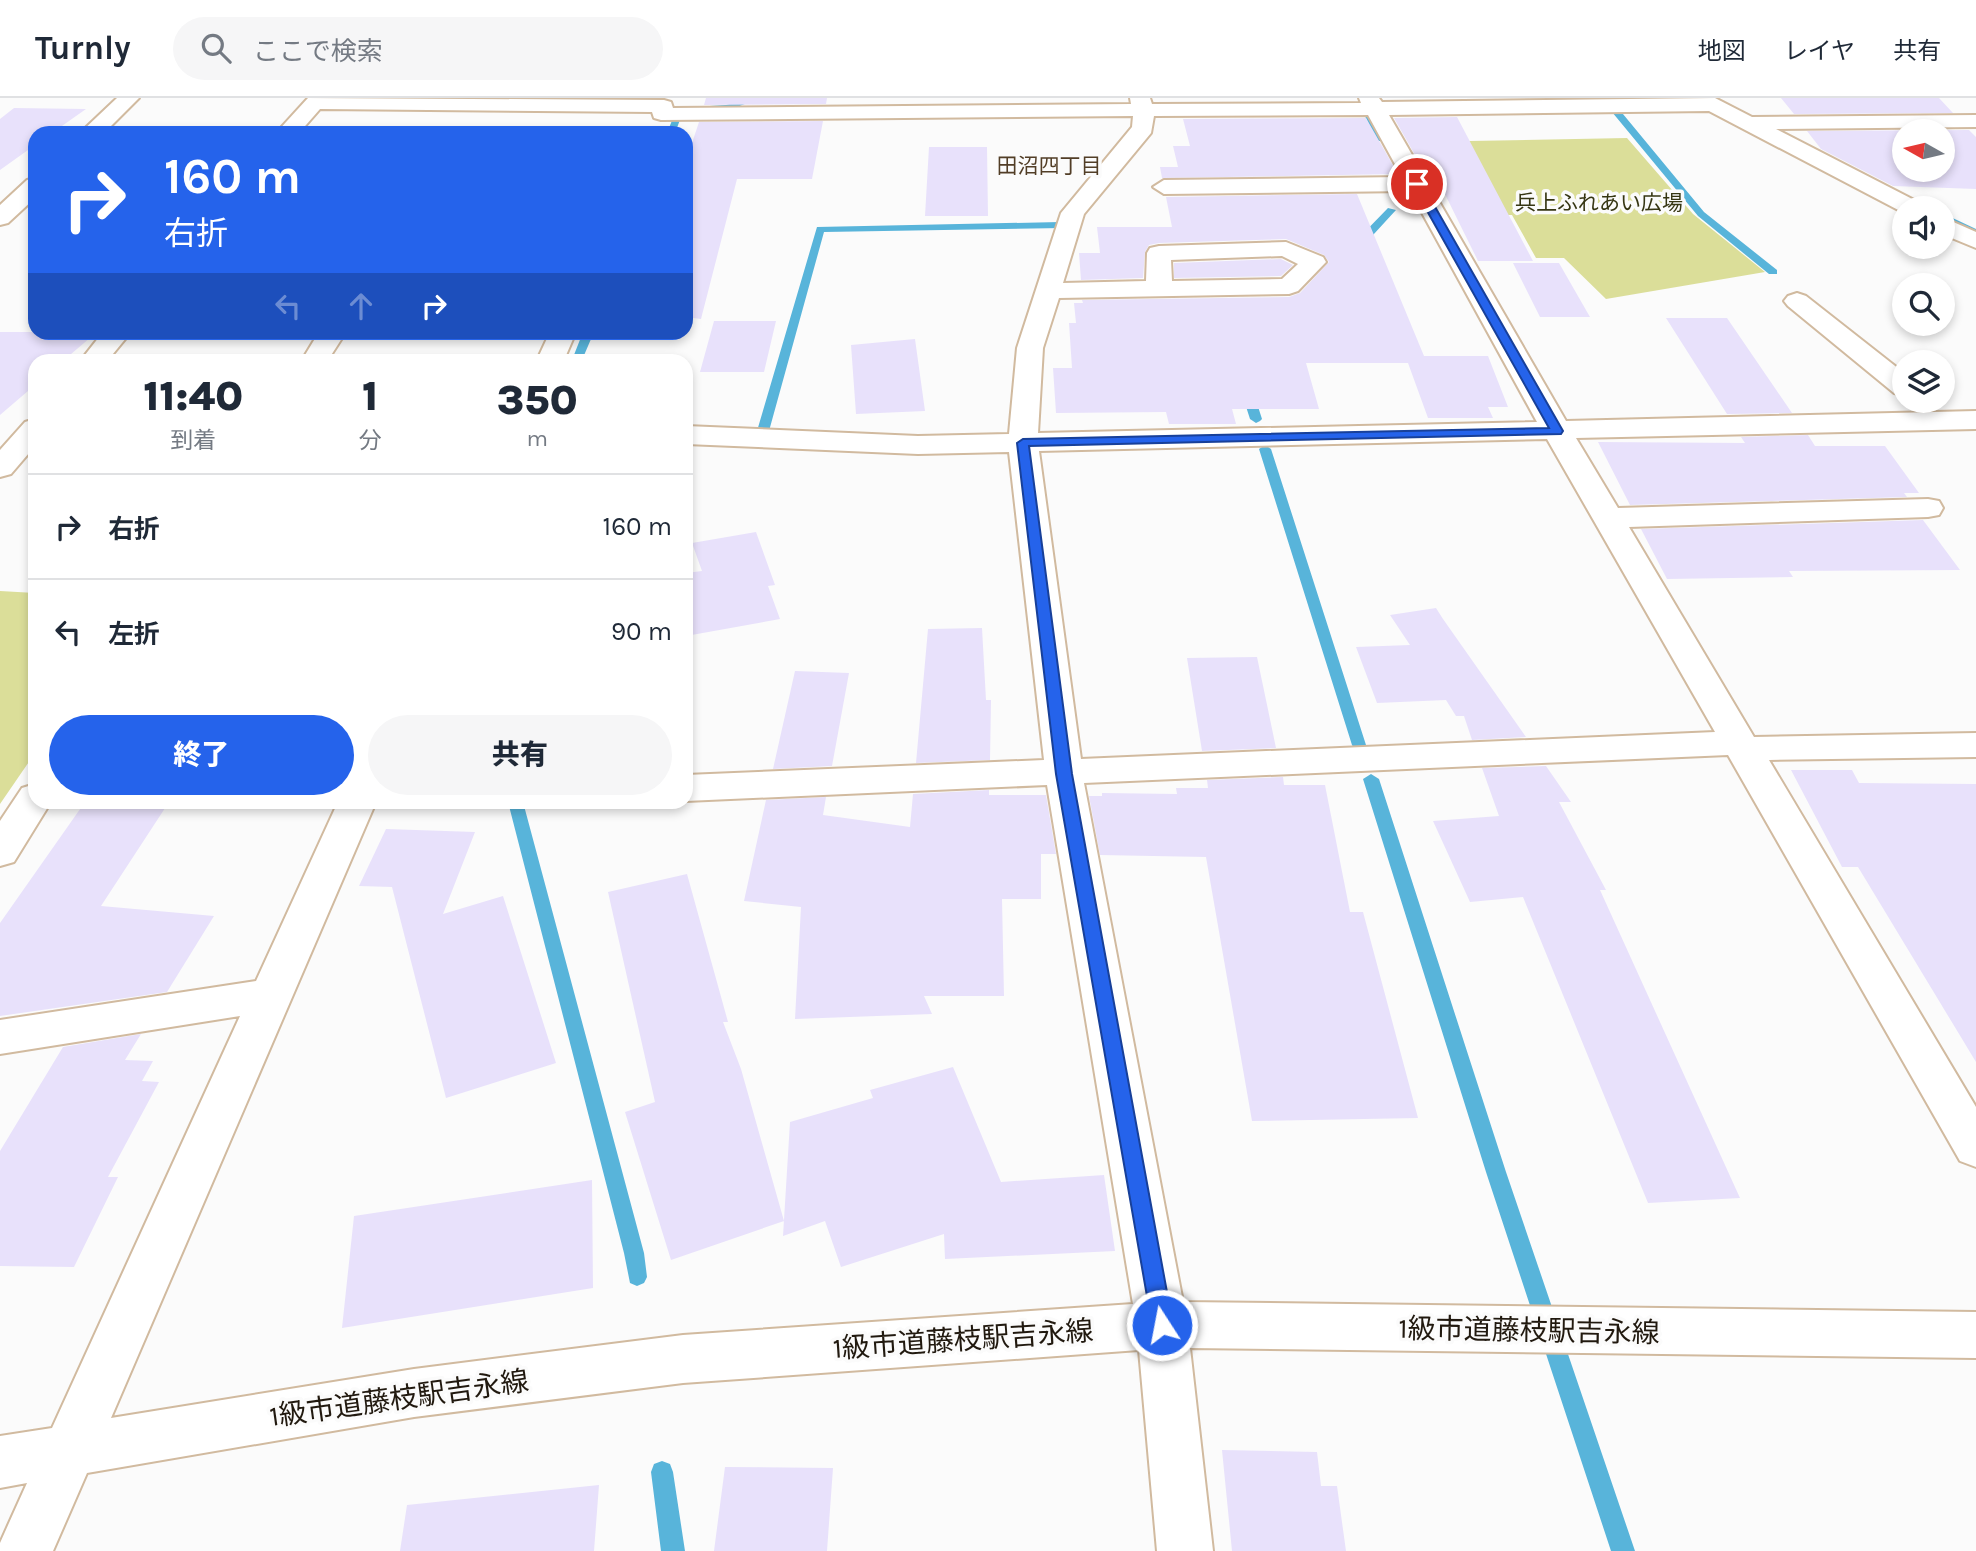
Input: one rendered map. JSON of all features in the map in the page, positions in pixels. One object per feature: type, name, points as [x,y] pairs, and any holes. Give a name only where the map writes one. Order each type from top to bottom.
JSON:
[{"type":"street","points":[[99,126],[129,98]]},
{"type":"street","points":[[1953,98],[1976,119]]},
{"type":"street","points":[[293,126],[317,100],[503,102],[666,113],[1142,105],[1705,101],[1892,198]]},
{"type":"street","points":[[1372,104],[1557,431],[1976,1148]]},
{"type":"street","points":[[1142,105],[1143,128],[1073,213],[1030,348],[1023,443],[1064,774],[1162,1325],[1185,1551]]},
{"type":"street","points":[[1748,123],[1976,119]]},
{"type":"street","points":[[1164,187],[1417,184]]},
{"type":"street","points":[[0,194],[28,191]]},
{"type":"street","points":[[0,218],[28,194]]},
{"type":"street","points":[[1955,230],[1976,241]]},
{"type":"street","points":[[1047,291],[1158,289],[1289,286],[1314,262],[1286,249],[1159,253],[1158,289]]},
{"type":"street","points":[[1797,301],[1892,377]]},
{"type":"street","points":[[99,354],[111,340]]},
{"type":"street","points":[[1935,413],[1945,421]]},
{"type":"street","points":[[693,435],[918,445],[1976,420]]},
{"type":"street","points":[[0,468],[28,436]]},
{"type":"street","points":[[1608,518],[1928,508]]},
{"type":"street","points":[[693,788],[1741,746],[1976,745]]},
{"type":"street","points":[[0,852],[28,808]]},
{"type":"street","points":[[25,1551],[354,809]]},
{"type":"street","points":[[0,1037],[271,995]]},
{"type":"street","name":"1級市道藤枝駅吉永線","points":[[0,1462],[414,1393],[696,1357],[1162,1325],[1976,1335]]},
{"type":"green space","name":"兵上ふれあい広場","points":[[1627,138],[1693,214],[1765,272],[1606,299],[1564,258],[1536,258],[1512,215],[1460,215],[1415,142]]},
{"type":"green space","points":[[0,591],[28,593],[28,763],[0,804]]},
{"type":"building","points":[[706,98],[827,98],[826,104],[704,105]]},
{"type":"building","points":[[1781,98],[1939,98],[1953,113],[1794,114]]},
{"type":"building","points":[[14,108],[86,109],[62,126],[28,126],[28,150],[0,170],[0,119]]},
{"type":"building","points":[[1457,117],[1533,261],[1478,261],[1436,176],[1427,176],[1394,118]]},
{"type":"building","points":[[1366,118],[1398,174],[1162,178],[1160,167],[1178,167],[1173,146],[1190,146],[1183,119]]},
{"type":"building","points":[[823,121],[812,179],[737,179],[701,319],[693,318],[693,140],[699,122]]},
{"type":"building","points":[[1892,130],[1892,182],[1955,182],[1955,130],[1969,130],[1976,137],[1976,189],[1893,186],[1821,149],[1807,131]]},
{"type":"building","points":[[929,147],[987,147],[988,216],[925,216]]},
{"type":"building","points":[[1357,194],[1424,356],[1488,356],[1508,407],[1488,407],[1493,418],[1428,418],[1408,363],[1306,363],[1319,409],[1232,409],[1236,424],[1169,424],[1166,412],[1056,413],[1053,368],[1072,368],[1069,323],[1076,323],[1074,303],[1083,303],[1082,300],[1289,297],[1300,293],[1329,262],[1324,255],[1286,239],[1159,243],[1149,245],[1145,252],[1143,278],[1081,280],[1079,253],[1100,253],[1097,227],[1172,227],[1166,197]]},
{"type":"building","points":[[1281,259],[1293,265],[1281,276],[1174,278],[1174,263]]},
{"type":"building","points":[[1513,263],[1559,263],[1590,317],[1540,317]]},
{"type":"building","points":[[1666,318],[1727,318],[1792,413],[1727,414]]},
{"type":"building","points":[[714,321],[776,321],[764,372],[700,372]]},
{"type":"building","points":[[0,332],[28,332],[28,340],[88,340],[71,354],[28,354],[28,391],[0,415]]},
{"type":"building","points":[[915,339],[925,411],[856,414],[851,345]]},
{"type":"building","points":[[1808,435],[1815,446],[1885,446],[1919,493],[1904,493],[1907,497],[1630,505],[1598,442],[1745,443],[1741,437]]},
{"type":"building","points":[[1923,520],[1960,570],[1789,571],[1793,577],[1667,579],[1641,529]]},
{"type":"building","points":[[756,532],[775,585],[768,586],[780,619],[693,635],[693,572],[702,571],[693,543]]},
{"type":"building","points":[[1436,608],[1526,737],[1472,740],[1464,716],[1456,716],[1446,700],[1377,703],[1356,647],[1410,645],[1390,615]]},
{"type":"building","points":[[982,628],[986,700],[991,700],[990,760],[916,763],[928,629]]},
{"type":"building","points":[[1257,657],[1276,748],[1202,751],[1187,658]]},
{"type":"building","points":[[795,671],[849,673],[832,766],[773,769]]},
{"type":"building","points":[[1546,766],[1571,802],[1559,802],[1606,890],[1600,890],[1740,1198],[1648,1203],[1523,897],[1470,902],[1433,821],[1499,816],[1482,768]]},
{"type":"building","points":[[1791,770],[1852,770],[1859,783],[1976,784],[1976,1062],[1858,867],[1842,867]]},
{"type":"building","points":[[1283,777],[1284,785],[1325,785],[1350,912],[1363,912],[1418,1118],[1252,1121],[1206,857],[1100,855],[1089,796],[1102,796],[1102,793],[1177,794],[1176,788],[1208,788],[1207,780]]},
{"type":"building","points":[[989,790],[989,795],[1046,795],[1056,854],[1041,854],[1041,899],[1002,899],[1004,996],[924,996],[932,1014],[795,1019],[801,907],[744,901],[766,800],[826,797],[823,815],[910,827],[913,794]]},
{"type":"building","points":[[80,809],[164,809],[101,906],[214,916],[167,992],[0,1016],[0,923]]},
{"type":"building","points":[[386,829],[475,832],[443,914],[503,896],[556,1063],[446,1098],[392,887],[359,886]]},
{"type":"building","points":[[687,874],[728,1022],[723,1022],[741,1069],[784,1221],[671,1260],[625,1112],[655,1102],[608,892]]},
{"type":"building","points":[[141,1034],[125,1060],[153,1061],[142,1081],[159,1082],[108,1177],[118,1177],[74,1267],[0,1266],[0,1151],[63,1047]]},
{"type":"building","points":[[953,1067],[1001,1182],[1104,1175],[1115,1251],[945,1259],[944,1234],[841,1267],[825,1221],[783,1236],[790,1122],[873,1098],[870,1090]]},
{"type":"building","points":[[592,1180],[593,1288],[342,1328],[354,1216]]},
{"type":"building","points":[[1222,1450],[1317,1452],[1321,1486],[1337,1486],[1346,1551],[1232,1551]]},
{"type":"building","points":[[725,1467],[833,1468],[827,1551],[714,1551]]},
{"type":"building","points":[[599,1485],[594,1551],[400,1551],[407,1505]]},
{"type":"waterway","points":[[674,126],[680,110],[727,108],[756,98]]},
{"type":"waterway","points":[[1615,110],[1701,214],[1773,272]]},
{"type":"waterway","points":[[1366,114],[1380,139]]},
{"type":"waterway","points":[[1358,245],[1391,210]]},
{"type":"waterway","points":[[763,431],[820,229],[1063,225],[1071,213]]},
{"type":"waterway","points":[[1955,222],[1976,233]]},
{"type":"waterway","points":[[580,354],[586,340]]},
{"type":"waterway","points":[[1247,391],[1256,419]]},
{"type":"waterway","points":[[1265,449],[1359,745]]},
{"type":"waterway","points":[[1371,779],[1496,1172],[1623,1551]]},
{"type":"waterway","points":[[517,809],[634,1253],[637,1277]]},
{"type":"waterway","points":[[662,1472],[673,1551]]},
{"type":"district","name":"田沼四丁目","points":[[1049,166]]},
{"type":"route","points":[[1162,1325],[1064,774],[1023,443],[1557,431],[1417,184]]}]
